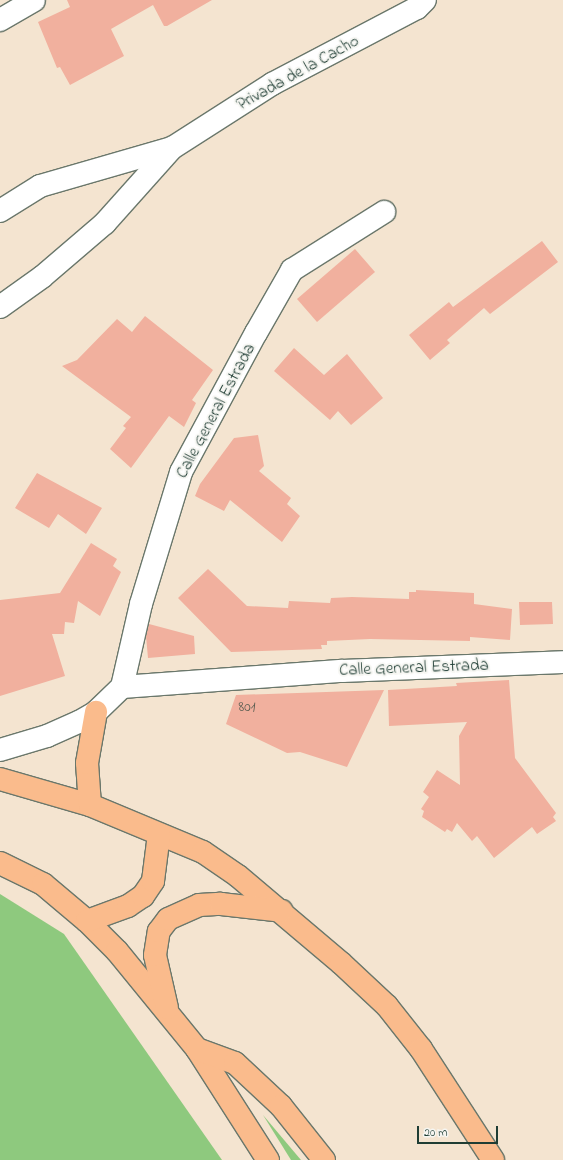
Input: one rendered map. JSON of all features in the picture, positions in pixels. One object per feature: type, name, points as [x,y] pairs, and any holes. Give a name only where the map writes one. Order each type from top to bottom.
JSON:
[{"type":"main road","points":[[90,805],[87,763],[96,712]]},
{"type":"main road","points":[[0,779],[90,805],[203,852],[238,876],[282,911],[387,1006],[421,1049],[493,1160]]},
{"type":"main road","points":[[87,921],[128,906],[143,896],[153,881],[159,834]]},
{"type":"main road","points":[[0,863],[43,884],[87,921],[131,967],[197,1049],[268,1160]]},
{"type":"main road","points":[[168,1014],[155,955],[159,931],[168,919],[199,905],[222,904],[282,911]]},
{"type":"main road","points":[[197,1049],[235,1063],[281,1106],[324,1160]]},
{"type":"main road","points":[[477,1137],[506,1160]]},
{"type":"street","points":[[0,20],[34,0]]},
{"type":"street","name":"Privada de la Cacho","points":[[0,307],[42,277],[105,223],[172,148],[272,84],[417,8],[425,0]]},
{"type":"street","name":"Privada de la Cacho","points":[[0,211],[40,186],[172,148]]},
{"type":"street","name":"Calle General Estrada","points":[[384,212],[292,270],[256,333],[181,472],[140,604],[122,687],[342,671],[563,662]]},
{"type":"street","points":[[0,750],[47,736],[96,712],[122,687]]},
{"type":"green space","points":[[0,894],[64,934],[222,1160],[0,1160]]},
{"type":"green space","points":[[263,1115],[301,1160],[291,1160]]},
{"type":"building","points":[[67,0],[212,0],[167,26],[164,26],[153,5],[111,29],[124,56],[70,85],[60,67],[57,68],[38,22],[70,7]]},
{"type":"building","points":[[542,241],[558,262],[490,314],[484,308],[447,340],[450,343],[430,360],[409,335],[449,302],[453,307]]},
{"type":"building","points":[[355,249],[375,272],[317,322],[297,299]]},
{"type":"building","points":[[145,316],[213,370],[192,400],[196,403],[184,427],[169,416],[131,468],[110,449],[126,428],[123,426],[131,417],[62,366],[77,360],[117,319],[132,332]]},
{"type":"building","points":[[294,348],[324,375],[347,354],[383,398],[351,425],[338,411],[330,420],[274,371]]},
{"type":"building","points":[[258,435],[264,466],[259,471],[291,498],[287,504],[300,516],[282,542],[230,500],[224,511],[195,496],[200,484],[234,438]]},
{"type":"building","points":[[37,473],[102,508],[86,534],[58,514],[49,528],[15,508]]},
{"type":"building","points":[[91,543],[117,559],[113,566],[121,572],[100,616],[78,601],[74,623],[65,622],[64,634],[52,634],[65,676],[0,696],[0,600],[60,593]]},
{"type":"building","points":[[208,569],[247,606],[288,608],[289,601],[330,603],[331,598],[352,597],[409,599],[409,592],[416,592],[416,590],[474,593],[474,604],[512,609],[510,640],[470,637],[470,641],[370,639],[327,641],[327,645],[321,645],[322,649],[231,652],[178,598]]},
{"type":"building","points":[[519,602],[552,602],[553,624],[520,625]]},
{"type":"building","points":[[149,624],[194,636],[195,654],[148,658],[146,636]]},
{"type":"building","points":[[509,680],[515,758],[556,813],[553,817],[556,821],[537,834],[532,827],[494,858],[477,836],[472,841],[457,823],[452,832],[447,829],[445,832],[422,817],[424,811],[421,809],[429,797],[423,792],[437,770],[460,785],[459,736],[467,722],[389,726],[388,690],[457,686],[456,683]]},
{"type":"building","points":[[384,690],[347,767],[300,752],[287,753],[226,724],[236,695]]}]
